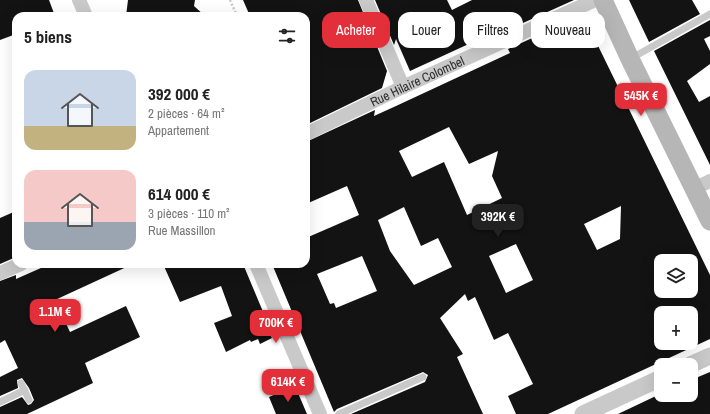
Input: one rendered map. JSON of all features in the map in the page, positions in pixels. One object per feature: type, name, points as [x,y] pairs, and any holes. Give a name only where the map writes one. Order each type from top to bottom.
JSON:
[{"type":"main road","points":[[603,0],[630,59],[702,185],[710,221]]},
{"type":"street","points":[[79,0],[84,12]]},
{"type":"street","points":[[366,0],[403,88]]},
{"type":"street","name":"Rue Hilaire Colombel","points":[[310,132],[594,0]]},
{"type":"street","points":[[0,274],[13,268]]},
{"type":"street","points":[[258,268],[320,414]]},
{"type":"street","points":[[698,361],[710,356]]},
{"type":"street","points":[[583,414],[654,381]]},
{"type":"lane","points":[[630,59],[710,14]]},
{"type":"lane","points":[[339,414],[423,377]]},
{"type":"lane","points":[[21,383],[29,400]]},
{"type":"lane","points":[[0,402],[25,390]]},
{"type":"path","points":[[230,0],[235,12]]},
{"type":"building","points":[[0,0],[49,0],[54,12],[12,12],[12,36],[0,40]]},
{"type":"building","points":[[128,0],[195,0],[194,6],[201,12],[126,12]]},
{"type":"building","points":[[243,0],[358,0],[363,12],[322,12],[322,48],[378,48],[387,71],[382,88],[310,123],[310,12],[248,12]]},
{"type":"building","points":[[375,0],[447,0],[452,10],[472,0],[574,0],[547,12],[531,12],[531,19],[523,23],[523,12],[463,12],[463,47],[410,71],[400,48],[455,48],[455,12],[398,12],[398,44],[396,39],[394,45],[390,36],[390,12],[380,12]]},
{"type":"building","points":[[629,0],[692,0],[700,14],[649,42]]},
{"type":"building","points":[[710,20],[710,36],[704,39],[710,51],[710,64],[687,81],[699,102],[710,96],[710,165],[654,51]]},
{"type":"building","points":[[531,39],[531,48],[599,48],[710,275],[710,339],[698,345],[698,306],[654,306],[654,350],[686,350],[669,358],[654,358],[654,365],[548,414],[516,414],[508,396],[533,384],[508,333],[494,340],[475,297],[468,301],[465,294],[440,318],[463,354],[457,357],[483,414],[351,414],[425,382],[428,375],[423,372],[337,409],[334,412],[274,268],[310,268],[310,236],[359,215],[347,186],[310,202],[310,140],[375,110],[374,116],[510,53],[508,49],[523,48],[523,42]],"holes":[[[449,127],[469,164],[498,151],[492,176],[502,198],[467,215],[444,162],[412,177],[399,151]],[[621,206],[620,239],[597,250],[584,224]],[[404,207],[421,246],[438,238],[452,267],[414,285],[390,251],[378,220]],[[516,244],[533,280],[506,293],[489,256]],[[362,256],[377,291],[336,308],[334,303],[330,304],[317,274]]]},
{"type":"building","points":[[12,213],[12,259],[0,264],[0,218]]},
{"type":"building","points":[[41,268],[124,268],[55,300],[70,332],[126,306],[140,337],[85,363],[93,383],[27,414],[0,414],[0,407],[22,397],[28,405],[34,400],[29,388],[22,378],[17,380],[18,388],[0,396],[0,377],[18,368],[5,340],[0,343],[0,281],[16,275],[16,279]]},
{"type":"building","points":[[165,268],[245,268],[272,333],[270,334],[272,338],[260,344],[258,339],[251,342],[250,340],[226,352],[214,323],[232,316],[221,286],[180,302]]},
{"type":"building","points":[[710,372],[710,414],[618,414],[654,397],[654,402],[698,402],[698,377]]},
{"type":"building","points":[[295,386],[307,414],[276,414],[269,397]]}]
